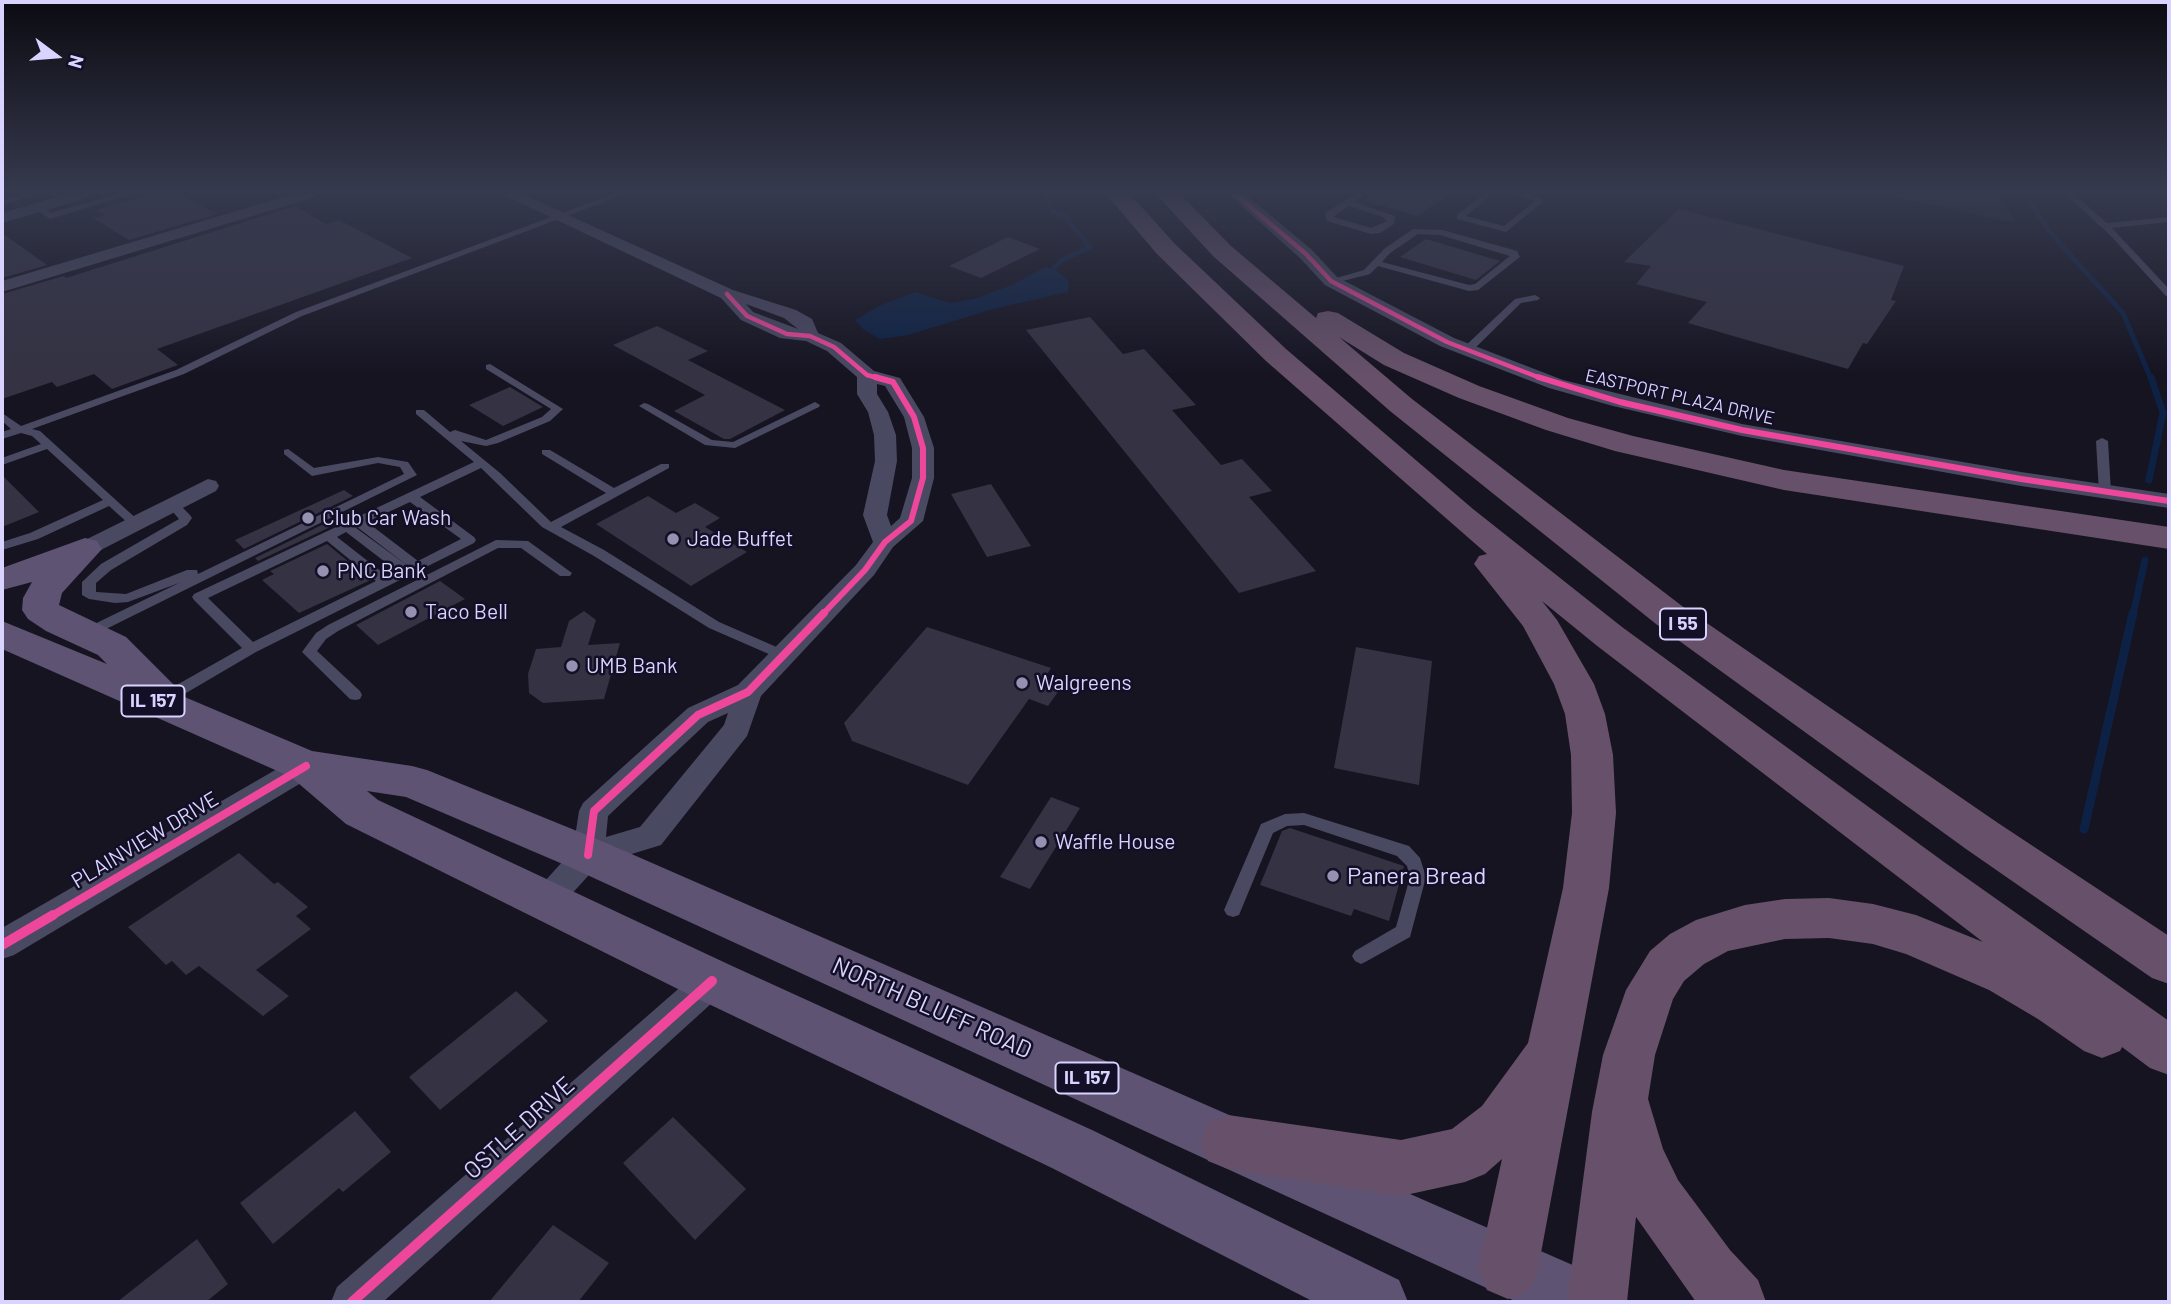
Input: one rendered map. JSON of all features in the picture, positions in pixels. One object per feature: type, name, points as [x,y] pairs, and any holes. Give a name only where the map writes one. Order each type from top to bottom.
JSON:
[{"type":"highway","name":"I 55","points":[[1173,255],[1276,355],[1461,516],[1609,636],[2169,1052]]},
{"type":"highway","name":"I 55","points":[[1226,255],[1401,405],[1669,615],[1982,836],[2169,963]]},
{"type":"highway","points":[[1231,255],[1256,266],[1308,306],[1394,359],[1469,392],[1557,424],[1731,470],[2169,538]]},
{"type":"highway","points":[[1461,516],[1480,551],[1508,580],[1558,652],[1585,714],[1592,755],[1594,813],[1586,888],[1554,1049],[1513,1286]]},
{"type":"highway","points":[[1597,1302],[1629,1055],[1651,990],[1667,966],[1687,949],[1713,934],[1745,925],[1784,919],[1829,918],[1873,924],[1916,936],[1961,953],[2056,1003],[2126,1050],[2169,1074]]},
{"type":"highway","points":[[1228,1142],[1401,1168],[1465,1154],[1501,1125],[1554,1049]]},
{"type":"highway","points":[[1623,1091],[1637,1155],[1658,1200],[1709,1271],[1736,1302]]},
{"type":"main road","points":[[2,579],[46,566],[85,549]]},
{"type":"main road","points":[[85,549],[57,575],[41,598],[41,610],[48,616],[113,646],[168,703]]},
{"type":"main road","name":"NORTH BLUFF ROAD","points":[[2,634],[168,703],[306,766],[362,812],[712,982],[1060,1143],[1377,1302]]},
{"type":"main road","name":"NORTH BLUFF ROAD","points":[[306,766],[412,782],[588,855],[1228,1142],[1513,1286],[1585,1302]]},
{"type":"street","points":[[2,287],[108,255]]},
{"type":"street","points":[[588,855],[594,811],[698,715],[747,692],[864,570],[885,542],[911,521],[923,478],[923,448],[914,417],[893,382],[867,374],[834,348],[810,336],[787,334],[747,316],[727,294],[642,255]]},
{"type":"street","name":"EASTPORT PLAZA DRIVE","points":[[1307,255],[1331,281],[1466,351],[1556,384],[1697,421],[1850,450],[2169,501]]},
{"type":"street","points":[[867,374],[867,394],[878,412],[885,435],[886,461],[875,515],[885,542]]},
{"type":"street","points":[[85,549],[208,486]]},
{"type":"street","points":[[546,901],[588,855],[650,836],[737,729],[747,692]]},
{"type":"street","name":"PLAINVIEW DRIVE","points":[[2,945],[306,766]]},
{"type":"street","name":"OSTLE DRIVE","points":[[352,1302],[712,982]]},
{"type":"lane","points":[[2,436],[180,372],[299,314],[461,255]]},
{"type":"lane","points":[[1331,281],[1367,272],[1384,255]]},
{"type":"lane","points":[[1377,263],[1459,287],[1478,287],[1514,255]]},
{"type":"lane","points":[[2132,255],[2169,294]]},
{"type":"lane","points":[[1466,351],[1518,301],[1535,298]]},
{"type":"lane","points":[[435,423],[467,439],[486,443],[546,419],[558,409],[490,367]]},
{"type":"lane","points":[[644,406],[709,443],[735,445],[815,405]]},
{"type":"lane","points":[[420,412],[482,463],[551,527],[599,553],[714,625],[783,655]]},
{"type":"lane","points":[[2,416],[18,429],[37,433],[134,522]]},
{"type":"lane","points":[[2102,441],[2105,492]]},
{"type":"lane","points":[[2,462],[48,445]]},
{"type":"lane","points":[[85,634],[411,475],[404,464],[394,461],[346,464],[312,472],[288,452]]},
{"type":"lane","points":[[546,452],[614,493]]},
{"type":"lane","points":[[251,649],[200,597],[482,463]]},
{"type":"lane","points":[[551,527],[665,466]]},
{"type":"lane","points":[[168,703],[251,649],[470,540],[412,497]]},
{"type":"lane","points":[[2,546],[34,536],[111,501]]},
{"type":"lane","points":[[172,504],[186,518],[183,523],[106,567],[89,582],[89,595],[115,600],[128,598],[190,573],[222,568]]},
{"type":"lane","points":[[343,529],[402,575]]},
{"type":"lane","points":[[343,529],[402,575]]},
{"type":"lane","points":[[355,695],[309,652],[321,636],[332,628],[496,544],[524,544],[565,573]]},
{"type":"lane","points":[[1233,910],[1267,829],[1285,820],[1304,819],[1403,851],[1414,863],[1418,877],[1404,932],[1361,956]]},
{"type":"water","points":[[1043,268],[1054,268],[1069,281],[1068,292],[993,309],[908,335],[880,339],[864,330],[855,320],[881,305],[915,292],[950,303],[973,299],[1012,285]]},
{"type":"building","points":[[2,255],[33,255],[47,265],[2,278]]},
{"type":"building","points":[[140,255],[406,255],[412,258],[157,349],[178,365],[112,389],[94,374],[57,387],[52,382],[2,399],[2,294],[64,276],[66,278]]},
{"type":"building","points":[[972,255],[1028,255],[981,278],[949,266]]},
{"type":"building","points":[[1479,255],[1500,261],[1476,280],[1400,257]]},
{"type":"building","points":[[1631,255],[1860,255],[1904,266],[1891,300],[1896,301],[1867,344],[1863,343],[1848,369],[1688,323],[1707,302],[1636,284],[1651,266],[1624,262]]},
{"type":"building","points":[[1090,317],[1123,354],[1144,349],[1196,405],[1172,410],[1221,465],[1242,459],[1272,491],[1249,497],[1316,571],[1239,593],[1026,330]]},
{"type":"building","points":[[657,326],[708,351],[688,360],[785,410],[730,439],[724,439],[674,411],[705,395],[613,345]]},
{"type":"building","points":[[510,387],[543,407],[503,426],[469,405]]},
{"type":"building","points":[[2,475],[39,512],[2,527]]},
{"type":"building","points":[[991,484],[1031,546],[987,557],[951,494]]},
{"type":"building","points":[[344,490],[353,496],[244,549],[235,540]]},
{"type":"building","name":"Jade Buffet","points":[[648,496],[676,513],[695,503],[720,518],[705,527],[747,552],[691,586],[596,524]]},
{"type":"building","points":[[352,510],[358,514],[258,561],[255,558]]},
{"type":"building","name":"PNC Bank","points":[[327,544],[371,580],[299,613],[262,580],[274,574],[270,571]]},
{"type":"building","name":"Taco Bell","points":[[440,581],[465,599],[378,645],[356,625]]},
{"type":"building","name":"UMB Bank","points":[[584,611],[596,620],[588,645],[620,643],[604,699],[543,703],[529,693],[528,674],[536,649],[561,647],[569,621]]},
{"type":"building","name":"Walgreens","points":[[927,627],[1051,668],[1046,676],[1065,682],[1048,706],[1029,699],[968,785],[852,741],[844,723]]},
{"type":"building","points":[[1356,647],[1432,661],[1419,785],[1334,768]]},
{"type":"building","name":"Waffle House","points":[[1051,797],[1080,808],[1030,889],[1000,877]]},
{"type":"building","name":"Panera Bread","points":[[1290,828],[1404,866],[1389,921],[1354,909],[1351,916],[1260,885],[1282,831]]},
{"type":"building","points":[[239,853],[274,884],[278,882],[308,907],[296,916],[311,929],[256,970],[289,996],[263,1016],[199,966],[186,975],[172,961],[166,965],[128,927]]},
{"type":"building","points":[[516,991],[548,1021],[440,1110],[409,1077]]},
{"type":"building","points":[[355,1111],[391,1152],[343,1192],[339,1188],[273,1244],[240,1203]]},
{"type":"building","points":[[673,1117],[746,1189],[695,1240],[623,1163]]},
{"type":"building","points":[[553,1225],[609,1263],[578,1302],[489,1302]]},
{"type":"building","points":[[197,1239],[228,1284],[206,1302],[117,1302]]},
{"type":"waterway","points":[[1054,268],[1073,255]]},
{"type":"waterway","points":[[2070,255],[2123,313],[2151,379]]},
{"type":"waterway","points":[[2149,480],[2163,413],[2151,377]]},
{"type":"waterway","points":[[2133,615],[2145,560]]},
{"type":"waterway","points":[[2084,829],[2133,613]]},
{"type":"cycle path","points":[[1307,255],[1331,281],[1447,342],[1556,384],[1620,402],[1742,430],[2021,479],[2169,501]]},
{"type":"cycle path","points":[[588,855],[594,811],[698,715],[748,692],[865,570],[885,542],[911,521],[923,478],[923,448],[914,417],[893,382],[867,375],[834,347],[810,336],[787,334],[747,316],[727,294]]},
{"type":"cycle path","points":[[2,945],[306,766]]},
{"type":"cycle path","points":[[352,1302],[712,981]]},
{"type":"place","name":"Club Car Wash","points":[[308,518]]},
{"type":"place","name":"Jade Buffet","points":[[673,539]]},
{"type":"place","name":"PNC Bank","points":[[323,571]]},
{"type":"place","name":"Taco Bell","points":[[411,612]]},
{"type":"place","name":"UMB Bank","points":[[572,666]]},
{"type":"place","name":"Walgreens","points":[[1022,683]]},
{"type":"place","name":"Waffle House","points":[[1041,842]]},
{"type":"place","name":"Panera Bread","points":[[1333,876]]}]
